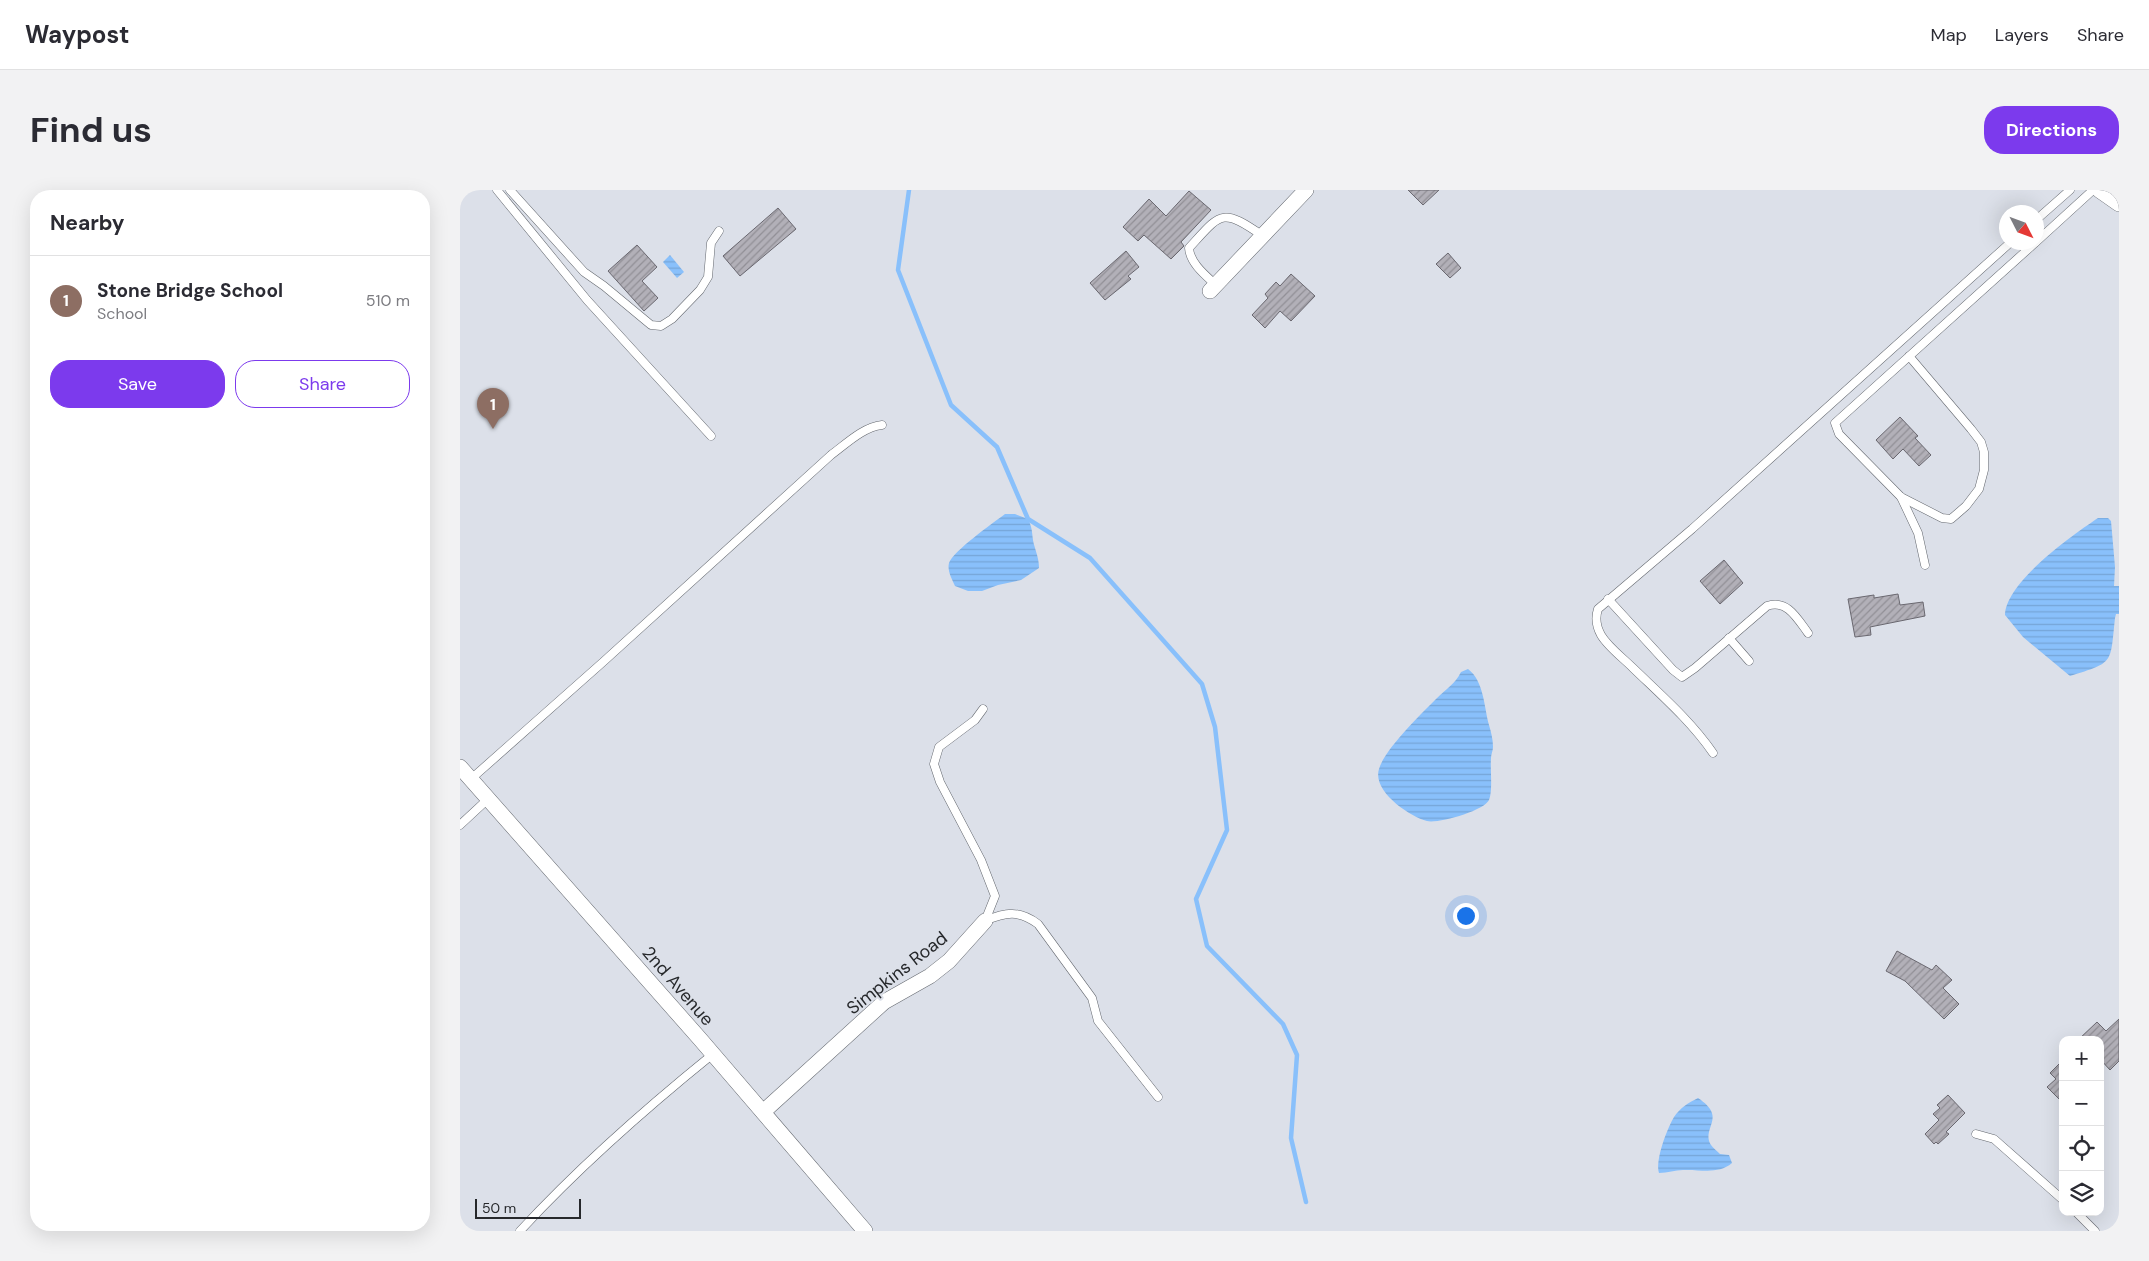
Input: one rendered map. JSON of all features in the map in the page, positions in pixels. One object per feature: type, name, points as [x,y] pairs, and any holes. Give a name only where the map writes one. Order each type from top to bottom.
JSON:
[{"type":"street","points":[[1213,288],[1306,190]]},
{"type":"street","points":[[2099,190],[2119,204]]},
{"type":"street","name":"2nd Avenue","points":[[460,767],[713,1054],[865,1231]]},
{"type":"street","name":"Simpkins Road","points":[[763,1112],[884,1002],[930,976],[950,961],[985,921]]},
{"type":"lane","points":[[497,190],[587,300],[711,436]]},
{"type":"lane","points":[[510,190],[584,272],[651,325],[661,326],[672,320],[700,290],[708,277],[711,243],[719,231]]},
{"type":"lane","points":[[2044,213],[2070,190]]},
{"type":"lane","points":[[2044,235],[2093,190]]},
{"type":"lane","points":[[1213,288],[1194,263],[1189,248],[1212,222],[1220,217],[1228,217],[1246,224],[1263,236]]},
{"type":"lane","points":[[1713,753],[1694,728],[1600,634],[1595,617],[1598,609],[1608,598],[1692,530],[2002,250]]},
{"type":"lane","points":[[1909,356],[1981,442],[1984,452],[1984,470],[1978,489],[1958,516],[1951,519],[1942,518],[1901,497],[1839,434],[1835,423],[1909,356],[2027,250]]},
{"type":"lane","points":[[471,779],[831,455],[873,426],[882,426]]},
{"type":"lane","points":[[1901,497],[1918,533],[1925,565]]},
{"type":"lane","points":[[1608,598],[1673,670],[1682,677],[1695,668],[1757,612],[1767,606],[1776,603],[1790,610],[1808,633]]},
{"type":"lane","points":[[1729,638],[1749,661]]},
{"type":"lane","points":[[983,709],[974,720],[939,747],[934,764],[940,782],[981,860],[995,896],[985,921]]},
{"type":"lane","points":[[460,825],[488,799]]},
{"type":"lane","points":[[985,921],[998,915],[1011,913],[1026,915],[1038,924],[1092,998],[1098,1021],[1158,1097]]},
{"type":"lane","points":[[520,1231],[544,1205],[626,1126],[713,1054]]},
{"type":"lane","points":[[1976,1134],[1994,1139],[2059,1196]]},
{"type":"lane","points":[[2080,1216],[2095,1231]]},
{"type":"water","points":[[670,255],[684,272],[677,278],[663,262]]},
{"type":"water","points":[[1005,514],[1015,514],[1028,519],[1039,568],[1021,580],[982,591],[968,591],[955,586],[949,569],[949,563],[952,558],[974,537]]},
{"type":"water","points":[[2098,518],[2108,518],[2111,521],[2115,567],[2114,586],[2119,586],[2119,614],[2116,614],[2115,618],[2108,659],[2095,668],[2070,676],[2023,637],[2005,615],[2008,602],[2016,588],[2028,575],[2057,548]]},
{"type":"water","points":[[1468,669],[1477,680],[1483,695],[1492,738],[1489,800],[1479,808],[1460,816],[1440,821],[1427,821],[1411,814],[1386,794],[1378,777],[1379,769],[1388,752],[1404,732],[1453,683],[1461,672]]},
{"type":"water","points":[[1698,1098],[1707,1105],[1713,1117],[1709,1133],[1711,1145],[1720,1154],[1729,1155],[1732,1163],[1727,1167],[1709,1171],[1680,1170],[1659,1173],[1660,1153],[1671,1122],[1682,1108]]},
{"type":"building","points":[[1408,190],[1439,190],[1423,205]]},
{"type":"building","points":[[1189,191],[1211,210],[1181,242],[1184,246],[1171,259],[1144,235],[1138,241],[1123,227],[1149,199],[1166,216]]},
{"type":"building","points":[[778,208],[796,229],[740,276],[723,256]]},
{"type":"building","points":[[637,245],[657,267],[642,281],[658,298],[644,311],[608,271]]},
{"type":"building","points":[[1126,251],[1139,267],[1128,276],[1131,279],[1105,300],[1090,283]]},
{"type":"building","points":[[1448,253],[1461,268],[1450,278],[1436,264]]},
{"type":"building","points":[[1291,274],[1315,296],[1291,321],[1280,311],[1265,328],[1252,315],[1268,298],[1265,294],[1276,282],[1280,286]]},
{"type":"building","points":[[1900,417],[1918,436],[1915,438],[1931,455],[1919,466],[1903,449],[1893,459],[1876,440]]},
{"type":"building","points":[[1724,560],[1743,583],[1720,604],[1700,581]]},
{"type":"building","points":[[1898,594],[1900,605],[1923,602],[1925,616],[1870,627],[1871,635],[1855,637],[1848,599],[1874,595],[1874,598]]},
{"type":"building","points":[[1897,951],[1932,970],[1936,965],[1952,980],[1943,988],[1959,1004],[1944,1019],[1905,981],[1886,971]]},
{"type":"building","points":[[2119,1019],[2119,1061],[2110,1070],[2104,1063],[2104,1036],[2082,1036],[2097,1022],[2106,1031]]},
{"type":"building","points":[[2059,1064],[2059,1099],[2047,1087],[2056,1079],[2050,1073]]},
{"type":"building","points":[[1948,1095],[1965,1113],[1946,1132],[1949,1134],[1938,1144],[1936,1142],[1934,1144],[1925,1134],[1939,1120],[1933,1114],[1940,1108],[1937,1105]]},
{"type":"waterway","points":[[909,190],[898,270],[951,405],[997,447],[1028,519],[1090,558],[1202,684],[1215,727],[1227,830],[1196,899],[1207,946],[1283,1024],[1297,1055],[1291,1138],[1306,1202]]},
{"type":"place","name":"Stone Bridge School","points":[[493,429]]}]
